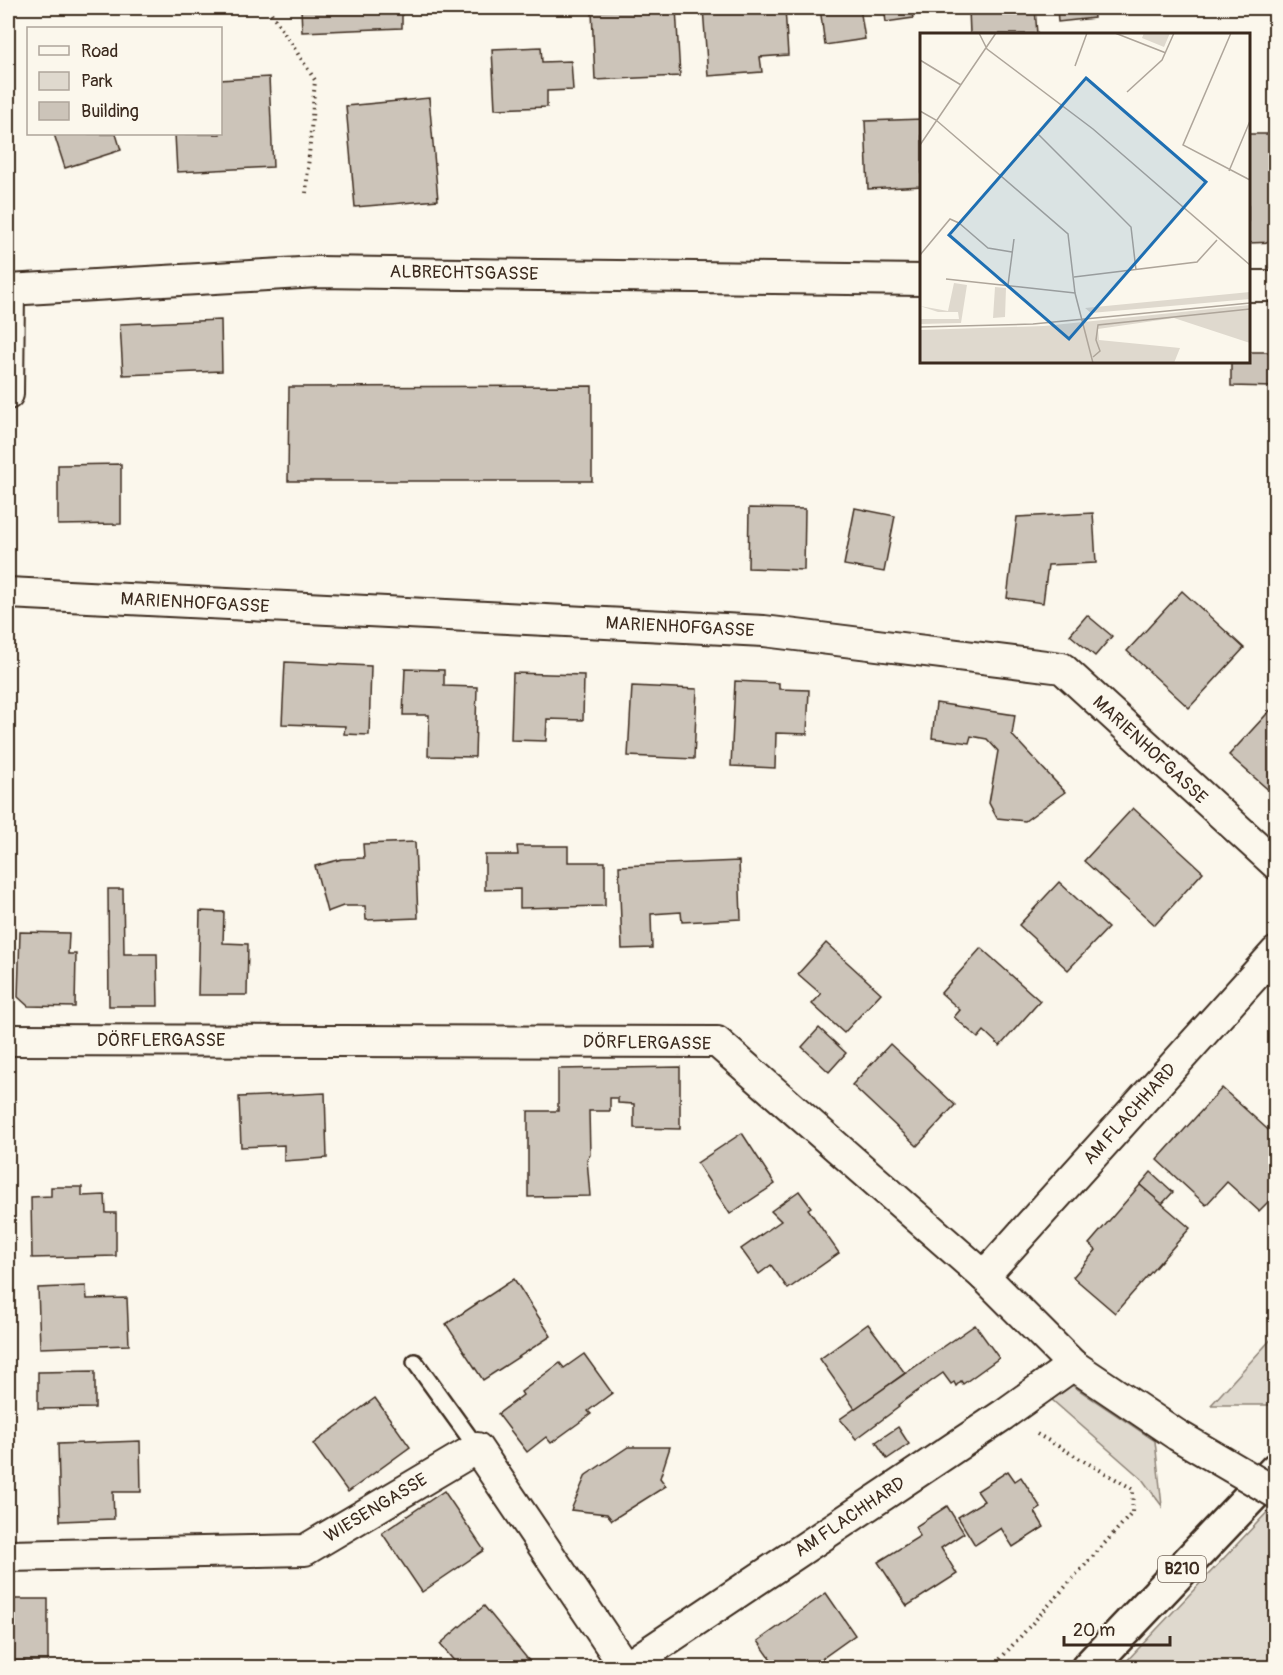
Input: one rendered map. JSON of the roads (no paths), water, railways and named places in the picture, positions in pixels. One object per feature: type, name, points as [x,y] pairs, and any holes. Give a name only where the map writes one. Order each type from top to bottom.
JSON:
[{"type":"main road","name":"B210","points":[[1088,1668],[1275,1470]]},
{"type":"street","name":"ALBRECHTSGASSE","points":[[8,290],[318,272],[920,280]]},
{"type":"street","points":[[1250,286],[1275,286]]},
{"type":"street","points":[[8,290],[8,394]]},
{"type":"street","name":"MARIENHOFGASSE","points":[[8,593],[764,631],[1062,668],[1275,864]]},
{"type":"street","name":"AM FLACHHARD","points":[[984,1276],[1275,952]]},
{"type":"street","name":"DÖRFLERGASSE","points":[[8,1040],[717,1042],[984,1276],[1073,1365],[1178,1435],[1275,1493]]},
{"type":"street","name":"AM FLACHHARD","points":[[625,1667],[1003,1415],[1073,1365]]},
{"type":"street","points":[[477,1448],[625,1667]]},
{"type":"street","name":"WIESENGASSE","points":[[8,1556],[305,1550],[477,1448]]},
{"type":"lane","points":[[415,1362],[477,1448]]}]
